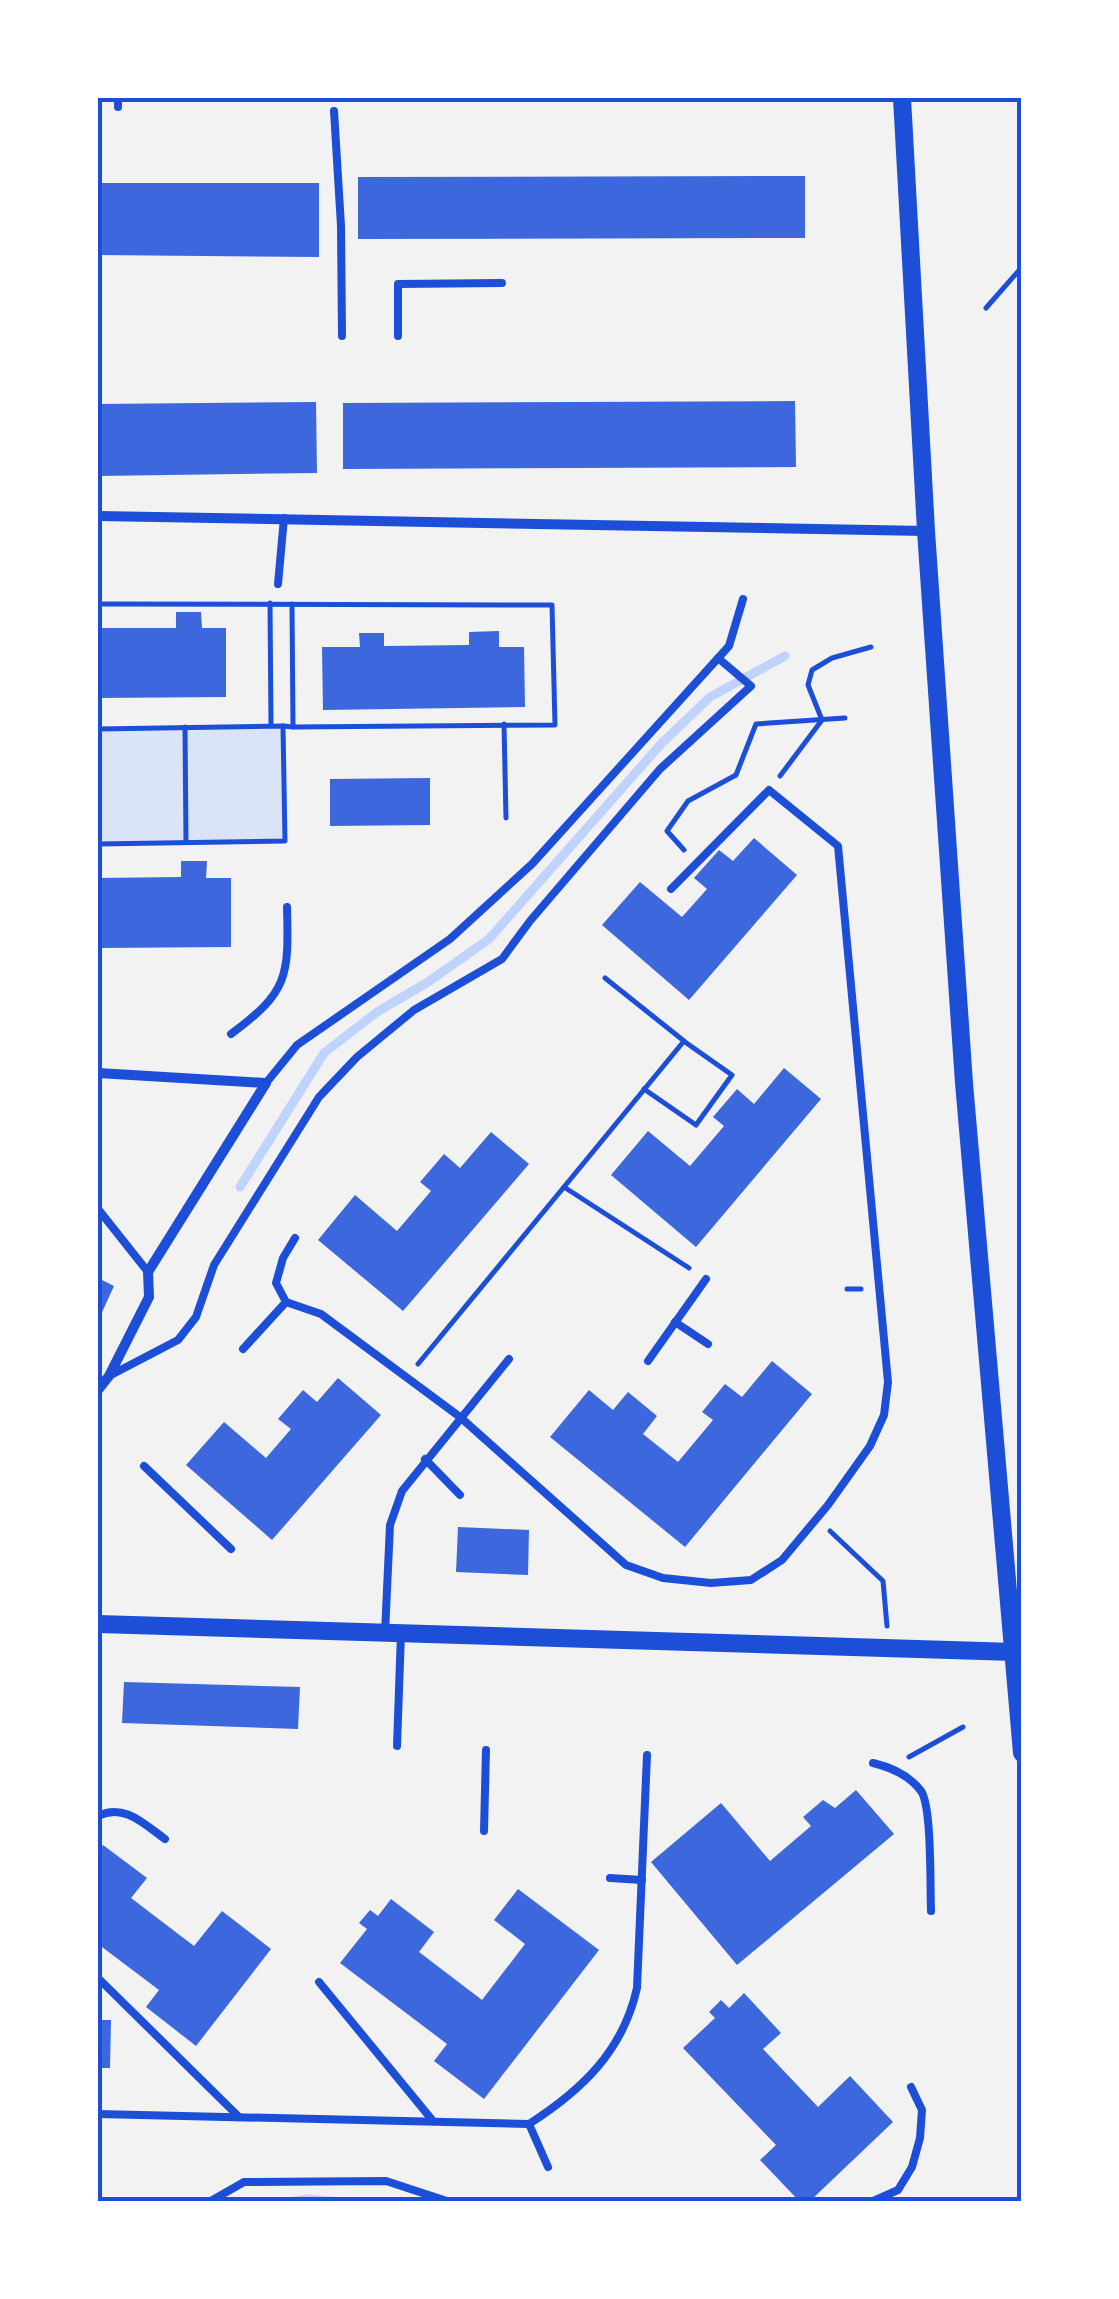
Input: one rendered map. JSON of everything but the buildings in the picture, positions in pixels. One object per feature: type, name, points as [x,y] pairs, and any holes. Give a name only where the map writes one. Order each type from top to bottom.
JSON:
[{"type":"street","points":[[902,98],[926,531],[964,1083],[1022,1754]]},
{"type":"street","points":[[98,516],[926,531]]},
{"type":"street","points":[[98,1072],[266,1083],[148,1272],[149,1297],[103,1374],[98,1390]]},
{"type":"street","points":[[98,1624],[1015,1652]]},
{"type":"lane","points":[[334,111],[342,226],[342,336]]},
{"type":"lane","points":[[398,336],[398,284],[502,283]]},
{"type":"lane","points":[[278,584],[284,518]]},
{"type":"lane","points":[[266,1083],[297,1045],[450,938],[532,864],[729,646],[743,600]]},
{"type":"lane","points":[[103,1374],[178,1340],[196,1317],[214,1265],[319,1096],[357,1057],[414,1010],[502,959],[530,920],[660,769],[751,686],[718,658]]},
{"type":"lane","points":[[295,1238],[283,1258],[276,1283],[286,1302],[322,1314],[460,1417],[626,1565],[663,1578],[712,1583],[751,1580],[782,1560],[870,1446],[884,1415],[888,1382],[838,846],[769,790],[671,889]]},
{"type":"lane","points":[[231,1034],[265,1010],[280,989],[288,954],[287,907]]},
{"type":"lane","points":[[98,1209],[148,1272]]},
{"type":"lane","points":[[648,1361],[706,1279]]},
{"type":"lane","points":[[243,1349],[286,1302]]},
{"type":"lane","points":[[675,1322],[708,1344]]},
{"type":"lane","points":[[397,1746],[390,1525],[402,1491],[509,1358]]},
{"type":"lane","points":[[426,1459],[460,1495]]},
{"type":"lane","points":[[144,1466],[231,1549]]},
{"type":"lane","points":[[484,1831],[486,1750]]},
{"type":"lane","points":[[98,2114],[530,2124],[564,2102],[614,2049],[630,2016],[636,1988],[647,1756]]},
{"type":"lane","points":[[873,1763],[892,1767],[922,1792],[927,1813],[931,1911]]},
{"type":"lane","points":[[98,1816],[107,1811],[126,1812],[165,1838]]},
{"type":"lane","points":[[610,1878],[642,1880]]},
{"type":"lane","points":[[98,1978],[239,2117]]},
{"type":"lane","points":[[318,1982],[433,2122]]},
{"type":"lane","points":[[872,2202],[898,2190],[912,2167],[922,2110],[911,2087]]},
{"type":"lane","points":[[530,2124],[548,2168]]},
{"type":"lane","points":[[208,2202],[244,2182],[386,2181],[450,2202]]},
{"type":"lane","points":[[898,2190],[908,2202]]},
{"type":"path","points":[[986,308],[1022,268]]},
{"type":"path","points":[[270,603],[271,726]]},
{"type":"path","points":[[98,604],[552,605],[555,724],[98,729]]},
{"type":"path","points":[[292,604],[293,726]]},
{"type":"path","points":[[822,720],[808,685],[812,670],[832,658],[872,647]]},
{"type":"path","points":[[696,864],[667,831],[688,800],[736,776],[756,724],[845,718]]},
{"type":"path","points":[[769,790],[822,720]]},
{"type":"path","points":[[504,724],[506,818]]},
{"type":"path","points":[[98,844],[285,841],[283,726]]},
{"type":"path","points":[[185,728],[186,842]]},
{"type":"path","points":[[605,978],[732,1075],[696,1125],[644,1089]]},
{"type":"path","points":[[406,1378],[684,1041]]},
{"type":"path","points":[[564,1187],[706,1279]]},
{"type":"path","points":[[816,1518],[883,1582],[888,1635]]},
{"type":"path","points":[[892,1767],[963,1726]]},
{"type":"shaded area","points":[[283,726],[285,841],[98,844],[98,729]]},
{"type":"waterway","points":[[240,1187],[324,1053],[377,1012],[489,939],[661,744],[710,697],[785,656]]},
{"type":"waterway","points":[[289,2202],[342,2202]]}]
